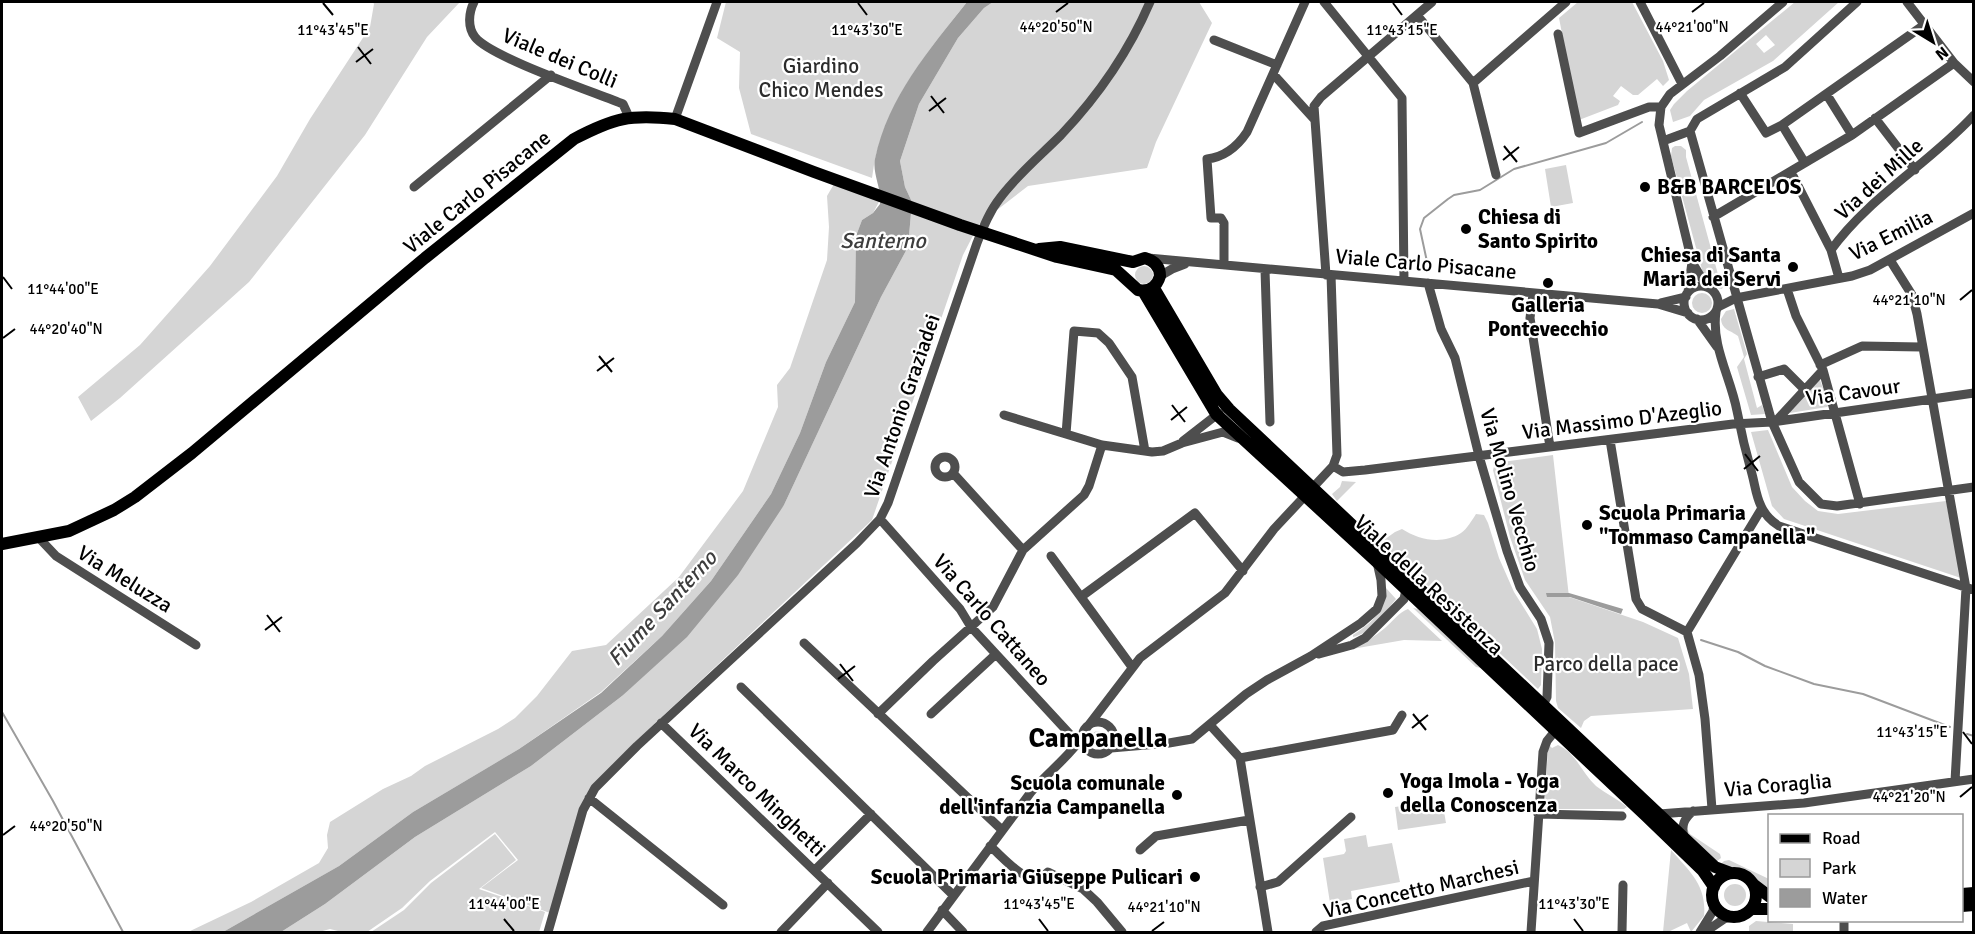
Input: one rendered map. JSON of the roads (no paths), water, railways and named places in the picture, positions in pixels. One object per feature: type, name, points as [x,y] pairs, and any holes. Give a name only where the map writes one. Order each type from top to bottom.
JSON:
[{"type":"main road","name":"Viale Carlo Pisacane","points":[[2,544],[69,531],[114,510],[135,497],[192,453],[418,264],[574,139],[600,125],[629,117],[675,119],[814,172],[1024,246],[1116,270],[1130,285],[1152,285]]},
{"type":"main road","name":"Viale Carlo Pisacane","points":[[1039,249],[1060,247],[1139,260]]},
{"type":"main road","points":[[1071,260],[1076,254],[1095,254]]},
{"type":"main road","points":[[1130,285],[1127,275],[1130,265],[1139,260],[1155,262],[1160,271],[1152,285]]},
{"type":"main road","name":"Viale della Resistenza","points":[[1152,285],[1222,414],[1245,441],[1310,493],[1406,589],[1543,705],[1715,867],[1744,875],[1768,895]]},
{"type":"main road","name":"Viale della Resistenza","points":[[1222,414],[1310,493],[1420,604],[1702,871],[1714,887]]},
{"type":"main road","points":[[1731,873],[1721,878],[1714,887],[1714,902],[1721,912],[1739,916],[1751,909],[1768,909]]},
{"type":"main road","points":[[1751,909],[1756,897],[1753,884]]},
{"type":"street","name":"Viale dei Colli","points":[[474,2],[470,10],[470,27],[474,36],[484,46],[623,104],[629,117]]},
{"type":"street","points":[[675,119],[717,2]]},
{"type":"street","name":"Via Antonio Graziadei","points":[[550,930],[572,847],[589,798],[605,776],[781,615],[880,519],[888,503],[988,216],[1011,184],[1061,135],[1094,97],[1130,43],[1150,2]]},
{"type":"street","points":[[1224,266],[1224,223],[1221,218],[1211,218],[1207,159],[1217,158],[1240,144],[1305,2]]},
{"type":"street","points":[[1323,2],[1402,98],[1404,281]]},
{"type":"street","points":[[1090,752],[1084,745],[1082,736],[1132,667],[1148,650],[1225,593],[1274,529],[1333,466],[1337,455],[1329,275],[1314,106],[1321,97],[1432,2]]},
{"type":"street","points":[[1473,83],[1566,2]]},
{"type":"street","points":[[1640,2],[1682,84]]},
{"type":"street","points":[[1783,2],[1720,56],[1670,94],[1661,107],[1659,125],[1692,262],[1711,290],[1717,310],[1714,321],[1718,349],[1728,377],[1738,424],[1762,508],[1779,526],[1970,589]]},
{"type":"street","points":[[1857,2],[1785,67],[1696,119],[1690,131],[1758,377],[1799,482],[1821,504],[1837,506],[1974,487]]},
{"type":"street","points":[[1907,2],[1954,63],[1974,82]]},
{"type":"street","points":[[1417,15],[1473,83],[1496,175]]},
{"type":"street","points":[[1740,93],[1766,133],[1827,95],[1924,25]]},
{"type":"street","points":[[1558,34],[1579,133],[1649,107],[1661,107]]},
{"type":"street","points":[[1214,40],[1275,70],[1314,119]]},
{"type":"street","points":[[1713,217],[1852,135],[1954,63]]},
{"type":"street","points":[[414,187],[551,75]]},
{"type":"street","points":[[1827,95],[1852,135]]},
{"type":"street","name":"Via dei Mille","points":[[1839,278],[1831,250],[1839,238],[1956,134],[1974,115]]},
{"type":"street","points":[[1875,118],[1915,170]]},
{"type":"street","points":[[1782,124],[1805,163]]},
{"type":"street","points":[[1663,141],[1690,131]]},
{"type":"street","points":[[1791,172],[1831,250]]},
{"type":"street","name":"Via Emilia","points":[[1711,290],[1735,294],[1787,288],[1870,270],[1974,213]]},
{"type":"street","name":"Viale Carlo Pisacane","points":[[1139,260],[1190,262],[1658,304],[1688,313]]},
{"type":"street","points":[[1890,260],[1912,295],[1950,490],[1963,570],[1970,589],[1955,781]]},
{"type":"street","points":[[1152,285],[1172,269],[1190,262]]},
{"type":"street","points":[[1692,262],[1685,308],[1697,319],[1718,349]]},
{"type":"street","points":[[1265,270],[1270,422]]},
{"type":"street","name":"Via Molino Vecchio","points":[[1428,283],[1441,329],[1455,358],[1479,456],[1517,578],[1520,587],[1541,619],[1548,643],[1547,697],[1543,705]]},
{"type":"street","points":[[1687,294],[1697,286],[1711,290]]},
{"type":"street","points":[[1787,288],[1796,316],[1822,368],[1860,504]]},
{"type":"street","points":[[1533,294],[1530,318],[1550,447]]},
{"type":"street","name":"Viale Carlo Pisacane","points":[[1658,304],[1687,294]]},
{"type":"street","name":"Via Emilia","points":[[1717,310],[1735,294]]},
{"type":"street","points":[[1697,319],[1708,318],[1717,310]]},
{"type":"street","points":[[1066,434],[1074,331],[1098,333],[1109,343],[1132,377],[1145,451]]},
{"type":"street","points":[[1774,421],[1805,390],[1822,368],[1862,346],[1921,347]]},
{"type":"street","points":[[1758,377],[1784,369],[1805,390]]},
{"type":"street","name":"Via Cavour","points":[[1738,424],[1974,393]]},
{"type":"street","points":[[1203,438],[1222,414]]},
{"type":"street","points":[[1182,443],[1222,414]]},
{"type":"street","points":[[1004,415],[1102,445],[1145,451],[1163,451],[1182,443],[1223,432],[1245,441]]},
{"type":"street","name":"Via Massimo D'Azeglio","points":[[1333,466],[1343,472],[1365,471],[1738,424]]},
{"type":"street","points":[[1610,440],[1636,599],[1641,609],[1687,632]]},
{"type":"street","points":[[878,714],[997,602],[1023,550],[1084,495],[1102,445]]},
{"type":"street","points":[[952,473],[1023,550]]},
{"type":"street","points":[[1712,809],[1699,675],[1687,632],[1762,508]]},
{"type":"street","points":[[1082,596],[1195,513],[1243,571]]},
{"type":"street","name":"Via Carlo Cattaneo","points":[[880,519],[960,609],[971,627],[996,654],[1082,736]]},
{"type":"street","name":"Via Meluzza","points":[[39,538],[56,556],[196,645]]},
{"type":"street","points":[[1051,556],[1132,667]]},
{"type":"street","points":[[1058,764],[1090,752],[1104,753],[1112,748],[1192,739],[1260,684],[1311,656],[1361,623],[1377,609],[1382,596],[1377,562]]},
{"type":"street","points":[[1963,570],[1974,567]]},
{"type":"street","points":[[1311,656],[1352,645],[1365,638],[1406,589]]},
{"type":"street","points":[[804,643],[1002,830]]},
{"type":"street","points":[[931,714],[996,654]]},
{"type":"street","points":[[741,687],[953,895]]},
{"type":"street","points":[[1109,697],[1105,716],[1115,738],[1112,748]]},
{"type":"street","points":[[1240,758],[1393,730],[1402,715]]},
{"type":"street","points":[[927,933],[1002,830],[1045,776],[1094,723],[1099,722],[1120,738],[1136,745]]},
{"type":"street","name":"Via Marco Minghetti","points":[[661,723],[878,933]]},
{"type":"street","points":[[1210,725],[1240,758],[1268,933]]},
{"type":"street","points":[[1531,933],[1544,747],[1555,731]]},
{"type":"street","name":"Via Coraglia","points":[[1659,814],[1804,802],[1974,779]]},
{"type":"street","points":[[589,798],[723,905]]},
{"type":"street","points":[[1684,837],[1682,829],[1684,822],[1693,811]]},
{"type":"street","points":[[815,870],[871,814]]},
{"type":"street","points":[[1538,814],[1622,816]]},
{"type":"street","points":[[1260,887],[1278,882],[1352,817]]},
{"type":"street","points":[[1140,850],[1156,836],[1249,820]]},
{"type":"street","points":[[990,846],[1022,874],[1030,878],[1040,878],[1048,872],[1083,889],[1097,902],[1122,933]]},
{"type":"street","name":"Via Concetto Marchesi","points":[[1316,933],[1323,926],[1534,881]]},
{"type":"street","name":"Via Marco Minghetti","points":[[781,933],[828,883]]},
{"type":"street","points":[[1622,933],[1623,885]]},
{"type":"street","points":[[1700,933],[1713,911],[1714,902]]},
{"type":"street","points":[[942,910],[963,933]]},
{"type":"street","points":[[1705,933],[1732,916]]},
{"type":"water","name":"Santerno","points":[[967,2],[993,2],[984,8],[958,38],[919,104],[900,161],[905,187],[912,202],[908,247],[881,297],[784,505],[738,575],[687,637],[622,696],[531,766],[415,837],[325,904],[281,932],[223,932],[339,866],[413,812],[519,749],[601,693],[662,636],[711,581],[771,494],[800,433],[826,362],[855,302],[856,236],[862,220],[873,213],[880,204],[874,164],[881,136],[890,115],[912,75]]},
{"type":"water","points":[[1546,593],[1569,593],[1623,609],[1621,614],[1570,597],[1547,597]]},
{"type":"waterway","points":[[1429,271],[1420,229],[1424,218],[1448,199],[1454,195],[1480,190],[1514,169],[1606,143],[1642,122]]},
{"type":"waterway","points":[[1701,640],[1738,652],[1765,666],[1814,684],[1863,694],[1950,727]]},
{"type":"waterway","points":[[2,712],[123,932]]},
{"type":"waterway","points":[[1967,734],[1974,736]]},
{"type":"place","name":"B&B BARCELOS","points":[[1645,187]]},
{"type":"place","name":"Chiesa di Santo Spirito","points":[[1466,229]]},
{"type":"place","name":"Chiesa di Santa Maria dei Servi","points":[[1793,267]]},
{"type":"place","name":"Galleria Pontevecchio","points":[[1548,283]]},
{"type":"place","name":"Scuola Primaria \"Tommaso Campanella\"","points":[[1587,525]]},
{"type":"place","name":"Yoga Imola - Yoga della Conoscenza","points":[[1388,793]]},
{"type":"place","name":"Scuola comunale dell'infanzia Campanella","points":[[1177,795]]},
{"type":"place","name":"Scuola Primaria Giuseppe Pulicari","points":[[1195,877]]},
{"type":"district","name":"Campanella","points":[[1098,738]]},
{"type":"park label","name":"Giardino Chico Mendes","points":[[821,78]]},
{"type":"park label","name":"Parco della pace","points":[[1606,664]]},
{"type":"water label","name":"Fiume Santerno","points":[[662,608]]}]
